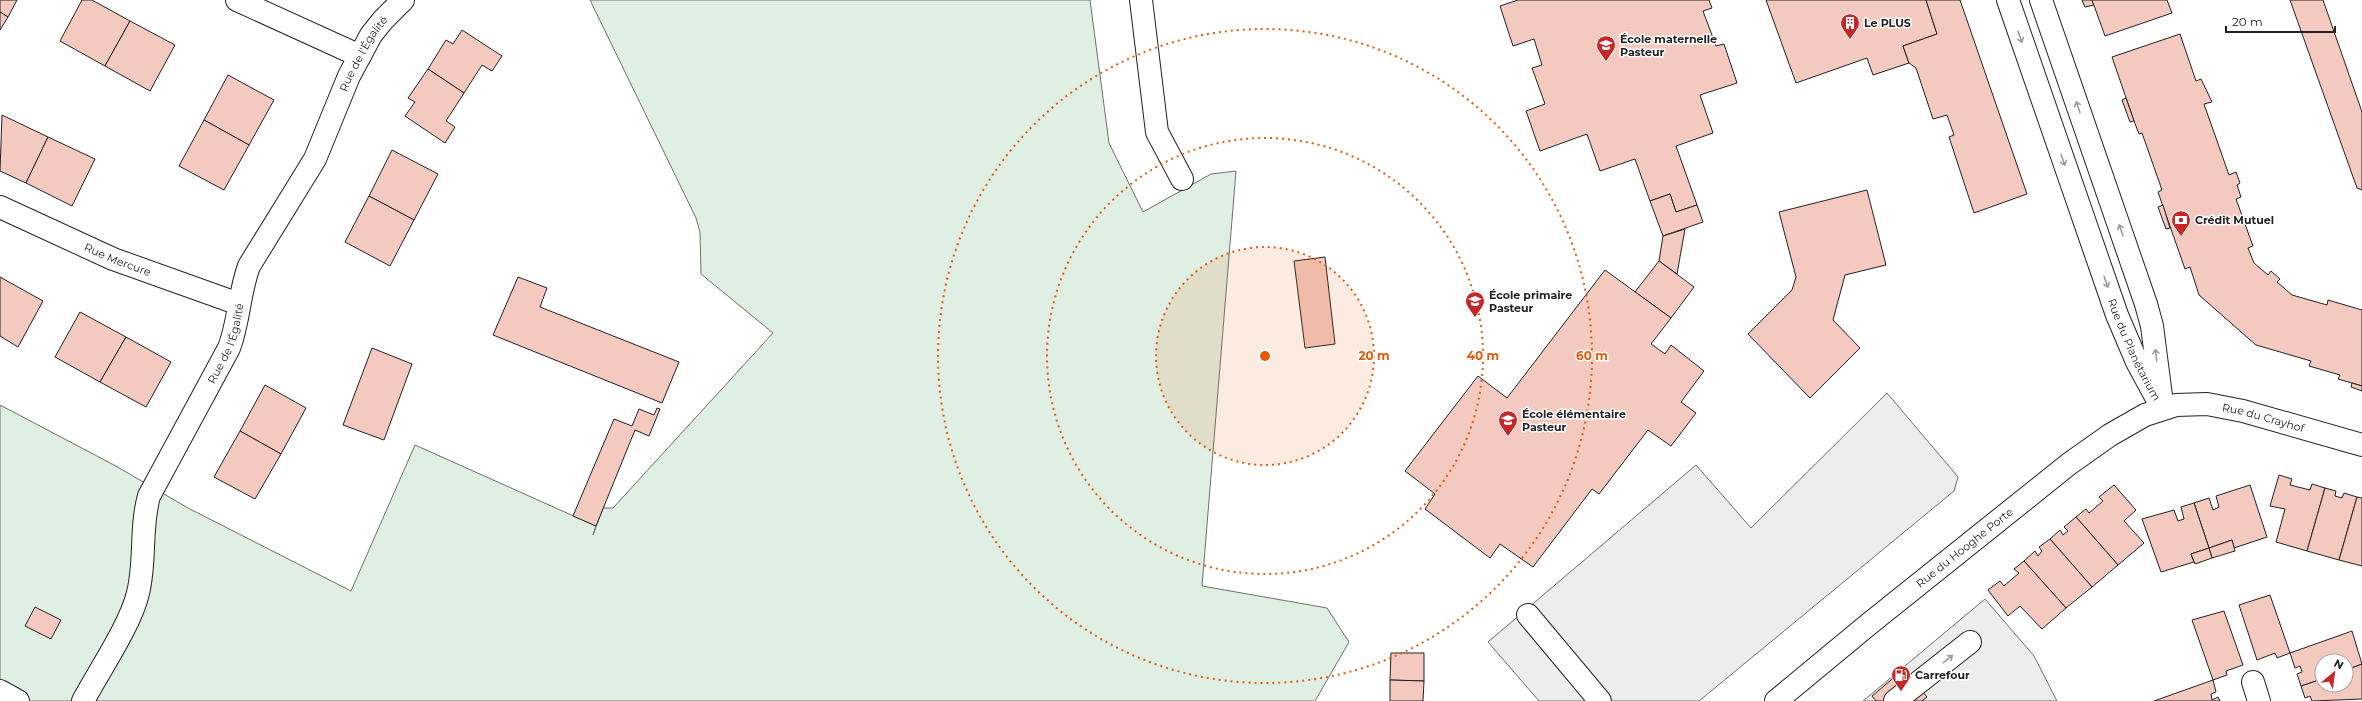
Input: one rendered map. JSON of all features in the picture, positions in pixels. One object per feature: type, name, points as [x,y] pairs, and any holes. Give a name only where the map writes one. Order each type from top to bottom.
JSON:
[{"type":"street","points":[[237,0],[360,56]]},
{"type":"street","name":"Rue de l'Égalité","points":[[83,701],[135,605],[140,578],[143,519],[149,496],[229,348],[235,333],[239,304],[249,266],[315,159],[349,76],[360,56],[379,25],[403,0]]},
{"type":"street","points":[[1141,0],[1157,132],[1182,179]]},
{"type":"street","name":"Rue du Planétarium","points":[[2008,0],[2117,315],[2137,362],[2162,408]]},
{"type":"street","name":"Rue du Planétarium","points":[[2041,0],[2146,304],[2152,326],[2162,408]]},
{"type":"street","name":"Rue Mercure","points":[[0,207],[113,259],[239,304]]},
{"type":"street","name":"Rue du Crayhof","points":[[2162,408],[2189,404],[2222,407],[2362,445]]},
{"type":"street","name":"Rue du Hooghe Porte","points":[[1776,701],[1874,620],[2069,464],[2122,427],[2162,408]]},
{"type":"street","points":[[1528,615],[1600,701]]},
{"type":"street","points":[[1895,701],[1970,642]]},
{"type":"street","points":[[0,691],[18,701]]},
{"type":"green space","points":[[590,0],[1090,0],[1109,143],[1143,212],[1211,174],[1236,171],[1202,586],[1327,608],[1349,642],[1315,701],[0,701],[0,405],[114,465],[188,508],[351,591],[415,445],[596,526],[593,535],[603,508],[613,508],[773,333],[701,274],[700,232],[696,218]]},
{"type":"shaded area","points":[[1887,393],[1958,477],[1954,491],[1699,701],[1539,701],[1488,642],[1696,465],[1751,528]]},
{"type":"shaded area","points":[[1985,599],[2034,656],[2057,701],[1863,701]]},
{"type":"building","points":[[0,0],[17,0],[8,17],[0,12]]},
{"type":"building","points":[[82,0],[92,0],[130,21],[105,66],[60,41]]},
{"type":"building","points":[[1518,0],[1709,0],[1712,8],[1703,11],[1716,46],[1724,44],[1737,83],[1700,95],[1713,133],[1676,146],[1697,205],[1676,212],[1670,194],[1650,201],[1635,159],[1600,171],[1587,134],[1540,151],[1526,111],[1545,104],[1532,68],[1542,65],[1534,39],[1513,46],[1500,6]]},
{"type":"building","name":"Le PLUS","points":[[1766,0],[1926,0],[1937,34],[1903,46],[1909,63],[1873,75],[1867,58],[1796,83]]},
{"type":"building","points":[[1926,0],[1960,0],[2027,194],[1974,213],[1949,137],[1954,135],[1947,115],[1933,119],[1916,68],[1909,63],[1903,46],[1937,34]]},
{"type":"building","points":[[2082,0],[2092,0],[2094,5],[2085,7]]},
{"type":"building","points":[[2092,0],[2167,0],[2172,13],[2105,36]]},
{"type":"building","points":[[2290,0],[2323,0],[2362,112],[2362,190],[2357,188]]},
{"type":"building","points":[[0,12],[8,17],[0,30]]},
{"type":"building","points":[[130,21],[175,45],[150,91],[105,66]]},
{"type":"building","points":[[462,30],[502,56],[492,71],[482,65],[464,93],[428,69],[446,40],[453,44]]},
{"type":"building","points":[[2180,34],[2196,81],[2201,79],[2212,102],[2204,104],[2229,175],[2236,172],[2240,183],[2237,185],[2241,197],[2236,199],[2253,246],[2248,248],[2254,263],[2268,275],[2271,271],[2280,279],[2277,282],[2292,295],[2327,305],[2328,300],[2362,310],[2362,386],[2338,379],[2340,375],[2309,366],[2311,361],[2256,345],[2199,295],[2190,267],[2185,269],[2158,192],[2162,190],[2142,133],[2139,134],[2134,121],[2112,57]]},
{"type":"building","points":[[428,69],[464,93],[446,121],[455,127],[445,143],[405,116],[415,102],[408,98]]},
{"type":"building","points":[[228,75],[274,100],[249,145],[204,120]]},
{"type":"building","points":[[2126,98],[2134,121],[2130,122],[2122,100]]},
{"type":"building","points":[[2,115],[48,137],[26,183],[0,171]]},
{"type":"building","points":[[204,120],[249,145],[224,190],[179,166]]},
{"type":"building","points":[[48,137],[95,159],[72,206],[26,183]]},
{"type":"building","points":[[392,150],[438,174],[414,220],[369,196]]},
{"type":"building","points":[[1867,190],[1886,265],[1845,275],[1833,320],[1860,348],[1810,398],[1748,334],[1792,290],[1796,277],[1779,212]]},
{"type":"building","points":[[1670,194],[1676,212],[1697,205],[1703,222],[1663,236],[1650,201]]},
{"type":"building","points":[[369,196],[414,220],[390,266],[345,242]]},
{"type":"building","points":[[2163,205],[2170,228],[2166,229],[2158,207]]},
{"type":"building","points":[[1685,229],[1677,274],[1659,261],[1663,236]]},
{"type":"building","points":[[1325,257],[1335,344],[1305,348],[1294,261]]},
{"type":"building","points":[[1659,261],[1694,287],[1671,318],[1635,292]]},
{"type":"building","points":[[1605,270],[1671,318],[1651,344],[1665,354],[1671,345],[1704,371],[1681,402],[1696,413],[1671,446],[1648,430],[1599,494],[1592,489],[1533,567],[1500,544],[1490,558],[1425,509],[1435,494],[1405,471],[1478,376],[1507,398]]},
{"type":"building","points":[[0,277],[43,301],[18,347],[0,336]]},
{"type":"building","points":[[518,277],[547,288],[540,307],[679,362],[662,403],[493,335]]},
{"type":"building","points":[[80,312],[126,337],[100,382],[55,357]]},
{"type":"building","points":[[126,337],[171,362],[146,407],[100,382]]},
{"type":"building","points":[[372,348],[412,364],[384,440],[343,425]]},
{"type":"building","points":[[2352,383],[2362,386],[2362,391],[2351,387]]},
{"type":"building","points":[[265,385],[306,408],[281,454],[240,431]]},
{"type":"building","points":[[657,408],[660,409],[649,436],[635,430],[596,526],[573,516],[614,419],[632,426],[639,409],[654,415]]},
{"type":"building","points":[[240,431],[281,454],[255,499],[214,477]]},
{"type":"building","points":[[2279,475],[2292,479],[2290,485],[2310,490],[2312,484],[2325,488],[2307,551],[2276,542],[2285,509],[2270,506]]},
{"type":"building","points":[[2114,485],[2136,510],[2124,521],[2144,543],[2118,565],[2076,517],[2086,509],[2089,513],[2103,501],[2099,497]]},
{"type":"building","points":[[2250,485],[2267,537],[2234,548],[2232,540],[2209,548],[2194,503],[2209,498],[2213,510],[2219,507],[2216,496]]},
{"type":"building","points":[[2325,488],[2336,491],[2335,496],[2342,498],[2344,493],[2357,497],[2339,560],[2307,551]]},
{"type":"building","points":[[2357,497],[2362,498],[2362,566],[2339,560]]},
{"type":"building","points":[[2194,503],[2209,548],[2191,554],[2194,562],[2161,572],[2142,519],[2174,510],[2178,521],[2184,519],[2181,507]]},
{"type":"building","points":[[2076,517],[2118,565],[2092,587],[2050,539],[2060,530],[2063,535],[2068,531],[2064,527]]},
{"type":"building","points":[[2050,539],[2092,587],[2066,608],[2024,561],[2035,551],[2038,556],[2042,551],[2039,547]]},
{"type":"building","points":[[2232,540],[2235,551],[2212,558],[2209,548]]},
{"type":"building","points":[[2209,548],[2212,558],[2195,564],[2191,554]]},
{"type":"building","points":[[2024,561],[2066,608],[2042,629],[2020,606],[2008,616],[1988,590],[2000,581],[2004,586],[2019,573],[2014,569]]},
{"type":"building","points":[[2270,595],[2290,653],[2277,658],[2275,653],[2257,660],[2239,605]]},
{"type":"building","points":[[35,607],[61,620],[51,639],[25,626]]},
{"type":"building","points":[[2224,611],[2243,665],[2226,671],[2227,675],[2213,680],[2192,620]]},
{"type":"building","points":[[2352,631],[2362,664],[2354,667],[2354,653],[2314,653],[2314,682],[2301,686],[2297,674],[2302,672],[2300,666],[2295,668],[2290,653]]},
{"type":"building","points":[[1391,653],[1424,653],[1424,681],[1390,680]]},
{"type":"building","points":[[2362,664],[2362,699],[2312,701],[2310,696],[2305,698],[2301,686],[2314,682],[2314,693],[2354,693],[2354,667]]},
{"type":"building","points":[[1904,669],[1927,697],[1922,701],[1876,701],[1872,696]]},
{"type":"building","points":[[1390,680],[1424,681],[1423,701],[1390,701]]},
{"type":"building","points":[[2213,680],[2216,692],[2211,694],[2212,700],[2218,697],[2220,701],[2154,701]]},
{"type":"place","name":"Le PLUS","points":[[1850,40]]},
{"type":"place","name":"École maternelle Pasteur","points":[[1606,62]]},
{"type":"place","name":"Crédit Mutuel","points":[[2181,237]]},
{"type":"place","name":"École primaire Pasteur","points":[[1475,318]]},
{"type":"place","name":"École élémentaire Pasteur","points":[[1508,437]]},
{"type":"place","name":"Carrefour","points":[[1901,692]]}]
